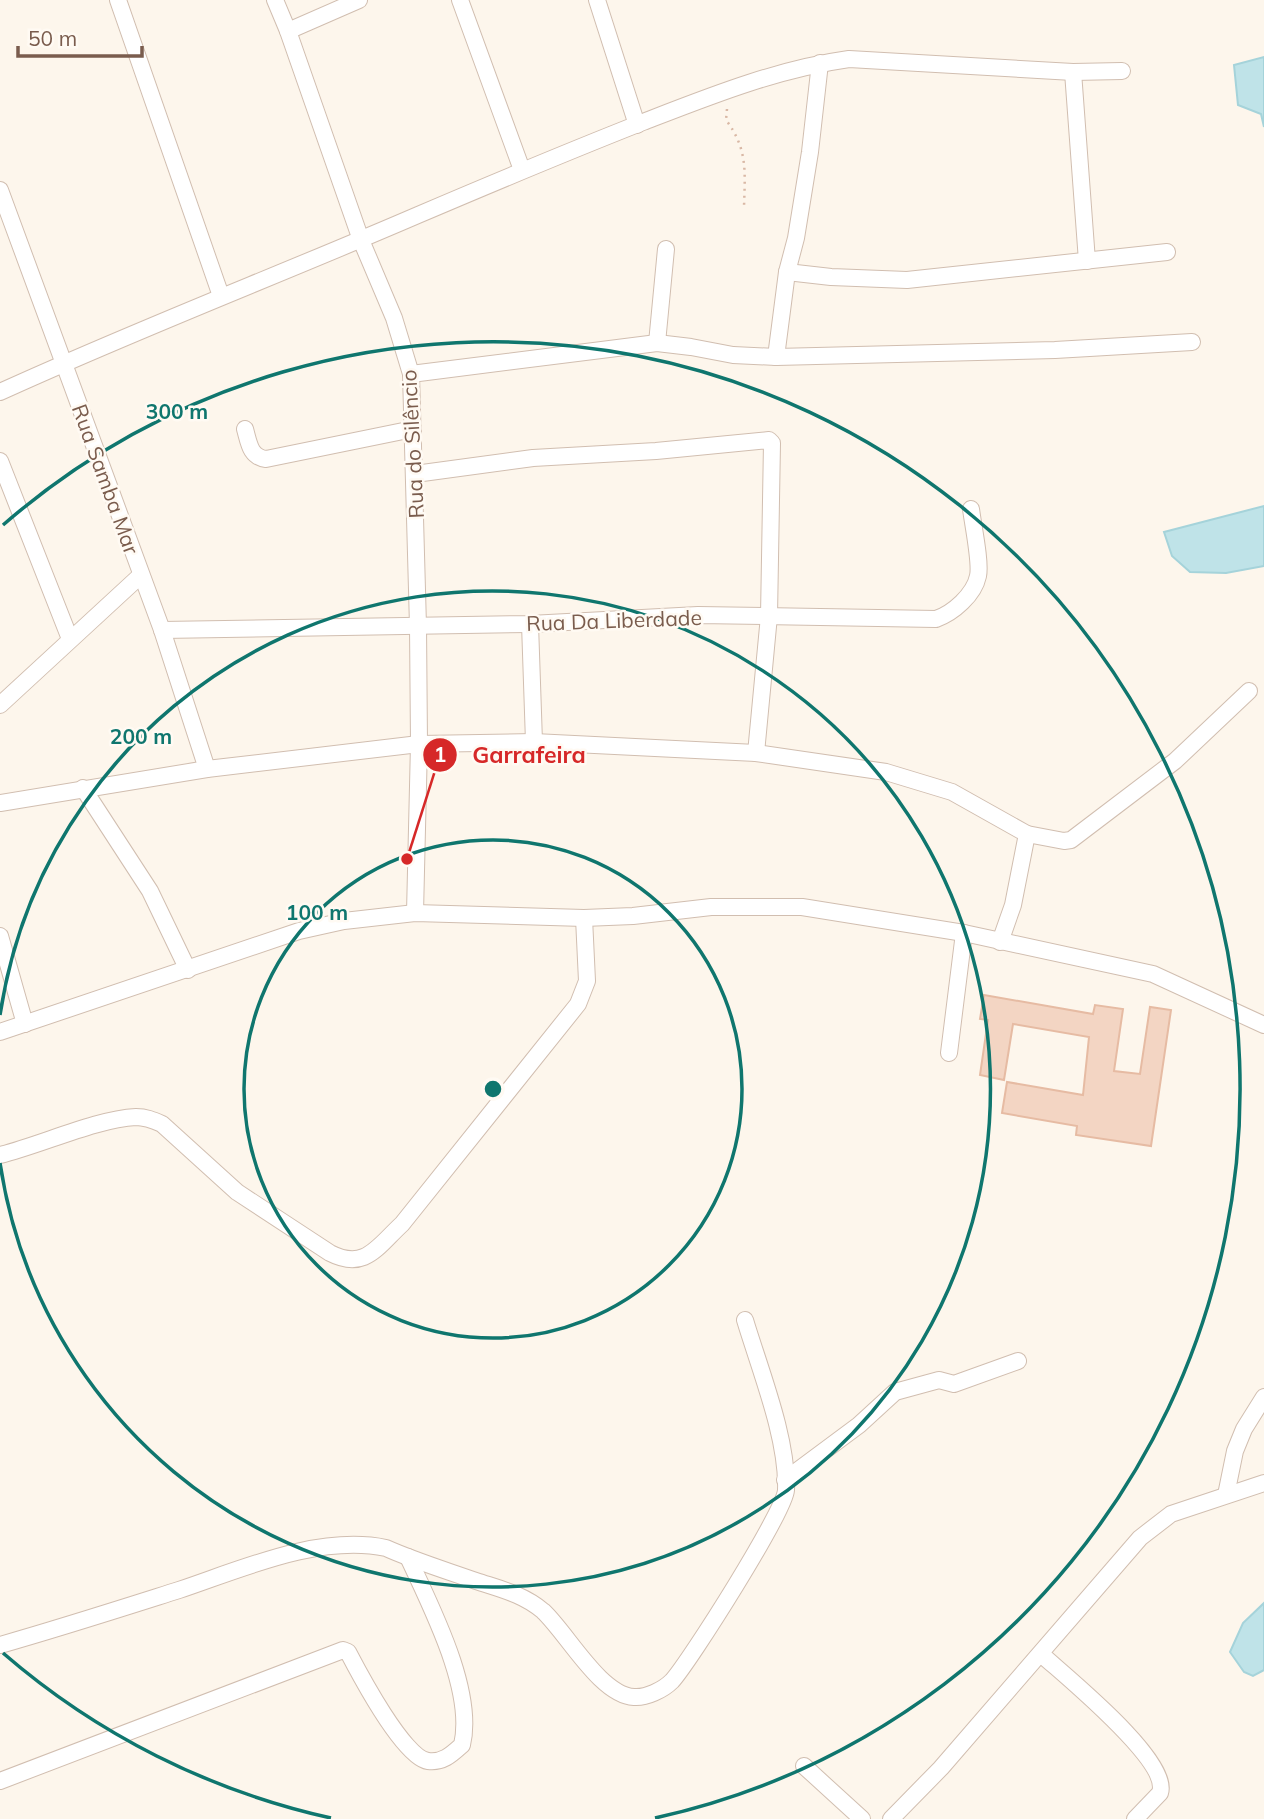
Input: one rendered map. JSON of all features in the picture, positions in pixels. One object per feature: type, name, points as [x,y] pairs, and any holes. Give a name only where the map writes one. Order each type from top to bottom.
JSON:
[{"type":"street","points":[[118,0],[221,296]]},
{"type":"street","name":"Rua do Silêncio","points":[[275,0],[361,240],[394,318],[411,374],[419,744],[415,913]]},
{"type":"street","points":[[288,31],[359,0]]},
{"type":"street","points":[[460,0],[522,170]]},
{"type":"street","points":[[597,0],[637,125]]},
{"type":"street","points":[[0,392],[522,170],[729,88],[820,63],[849,59],[1073,72],[1122,71]]},
{"type":"street","points":[[776,357],[787,272],[796,238],[810,152],[820,63]]},
{"type":"street","points":[[1073,72],[1087,261]]},
{"type":"street","name":"Rua Samba Mar","points":[[0,190],[162,630],[207,769]]},
{"type":"street","points":[[657,343],[666,249]]},
{"type":"street","points":[[787,272],[907,280],[1167,251]]},
{"type":"street","points":[[411,374],[657,343],[733,355],[776,357],[1055,350],[1192,342]]},
{"type":"street","points":[[245,429],[253,454],[266,459],[413,429]]},
{"type":"street","points":[[415,474],[533,458],[656,451],[769,440],[772,443],[769,616],[757,752]]},
{"type":"street","points":[[0,461],[70,639]]},
{"type":"street","name":"Rua Da Liberdade","points":[[162,630],[530,624],[698,615],[936,619],[946,616],[965,597],[978,575],[971,509]]},
{"type":"street","points":[[0,705],[141,575]]},
{"type":"street","points":[[530,624],[534,742]]},
{"type":"street","points":[[0,803],[207,769],[419,744],[534,742],[757,752],[886,772],[952,792],[1027,834],[1064,841],[1071,840],[1175,761],[1249,691]]},
{"type":"street","points":[[83,788],[150,891],[188,970]]},
{"type":"street","points":[[1000,942],[1013,905],[1027,834]]},
{"type":"street","points":[[0,1032],[299,931],[344,921],[415,913],[584,918],[711,907],[802,907],[964,933],[1153,974],[1264,1025]]},
{"type":"street","points":[[0,1155],[108,1122],[136,1117],[151,1118],[162,1124],[237,1192],[330,1253],[343,1260],[354,1261],[368,1255],[402,1224],[578,1004],[587,981],[584,918]]},
{"type":"street","points":[[949,1053],[964,933]]},
{"type":"street","points":[[0,936],[25,1024]]},
{"type":"street","points":[[0,1645],[299,1551],[370,1545],[386,1548],[408,1558],[528,1598],[551,1619],[570,1644],[617,1692],[634,1697],[655,1693],[671,1683],[747,1567],[785,1496],[780,1440],[745,1320]]},
{"type":"street","points":[[785,1480],[859,1425],[895,1392],[939,1380],[954,1384],[1018,1361]]},
{"type":"street","points":[[1226,1495],[1235,1451],[1244,1429],[1264,1397]]},
{"type":"street","points":[[891,1819],[941,1768],[1118,1563],[1157,1524],[1186,1508],[1264,1483]]},
{"type":"street","points":[[0,1780],[343,1650],[348,1652],[409,1751],[427,1761],[439,1761],[451,1755],[462,1745],[465,1709],[450,1657],[429,1602],[408,1558]]},
{"type":"street","points":[[1041,1654],[1127,1731],[1161,1779],[1160,1793],[1135,1819]]},
{"type":"street","points":[[804,1766],[862,1819]]},
{"type":"path","points":[[729,88],[726,120],[742,146],[745,166],[744,207]]},
{"type":"water","points":[[1264,57],[1264,127],[1261,114],[1238,105],[1234,65]]},
{"type":"water","points":[[1264,506],[1264,566],[1226,573],[1190,572],[1172,556],[1164,532]]},
{"type":"water","points":[[1264,1603],[1264,1670],[1253,1676],[1244,1672],[1230,1652],[1243,1623]]},
{"type":"building","points":[[984,995],[1093,1014],[1095,1005],[1123,1009],[1114,1071],[1140,1074],[1150,1007],[1171,1010],[1151,1146],[1076,1135],[1077,1126],[1002,1113],[1007,1082],[1083,1095],[1089,1037],[1013,1024],[1004,1080],[980,1075],[988,1020],[980,1019]]},
{"type":"place","name":"Garrafeira","points":[[407,859]]}]
